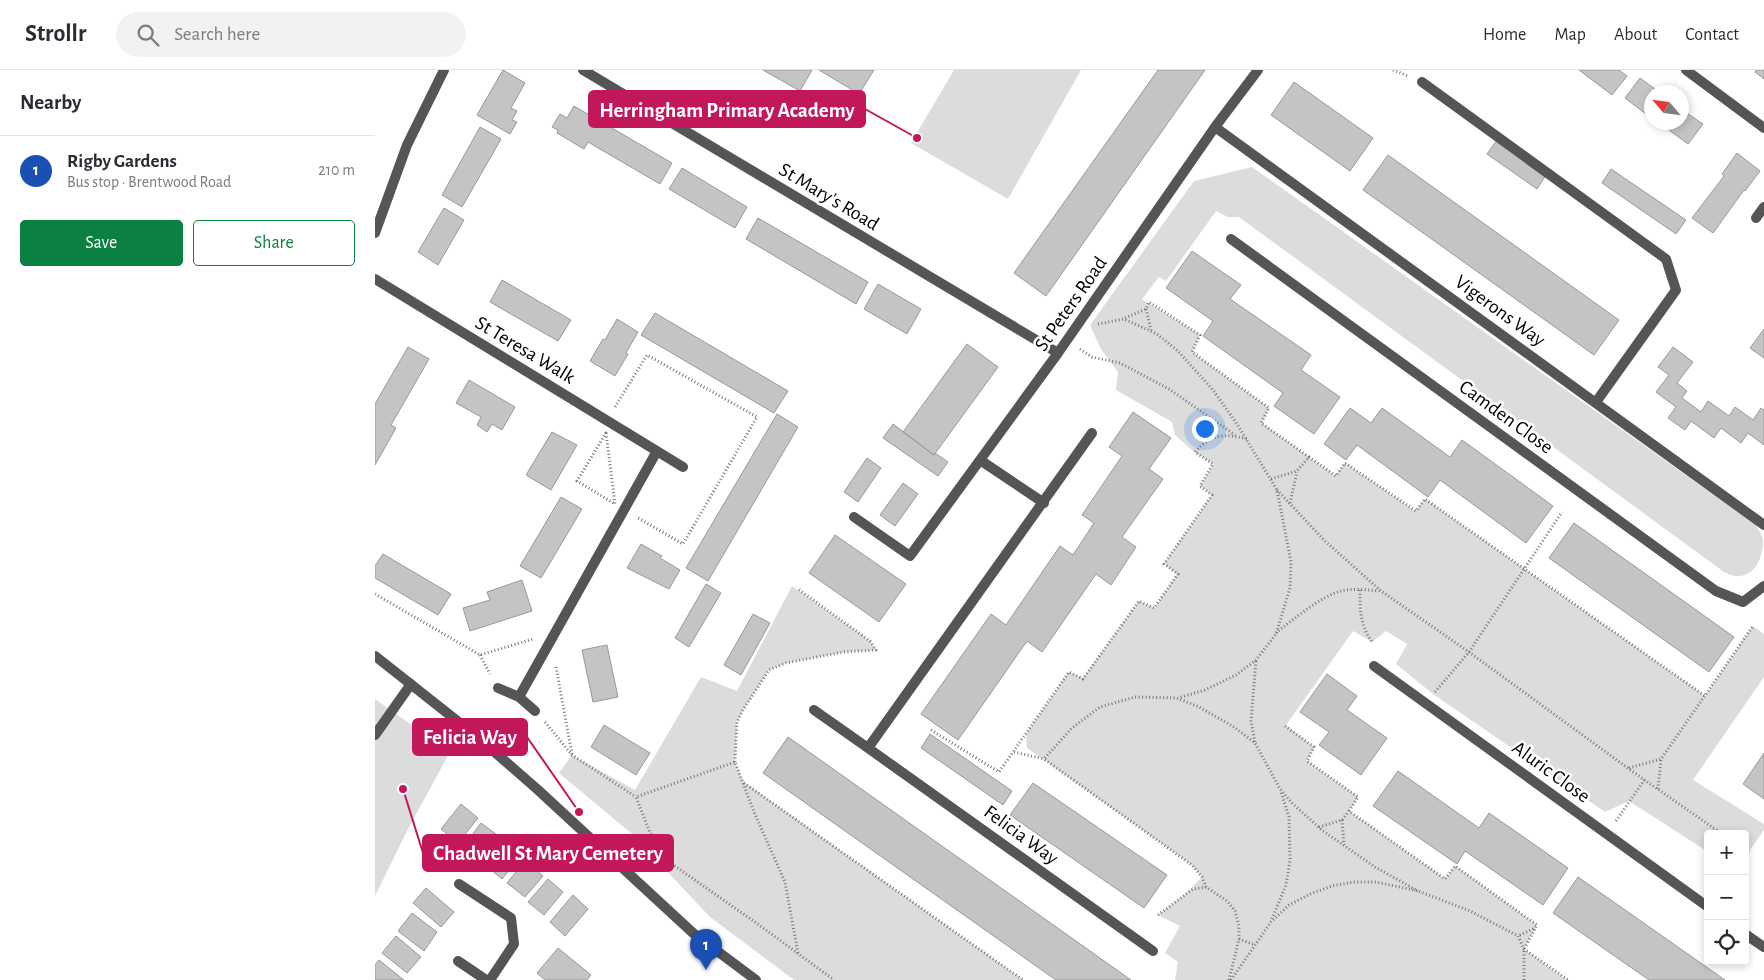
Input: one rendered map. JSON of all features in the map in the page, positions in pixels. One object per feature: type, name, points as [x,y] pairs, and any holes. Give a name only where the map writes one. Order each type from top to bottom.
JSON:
[{"type":"street","points":[[375,232],[407,145],[444,70]]},
{"type":"street","name":"St Mary's Road","points":[[583,70],[1058,353]]},
{"type":"street","name":"St Peters Road","points":[[854,517],[910,556],[1058,353],[1215,127],[1258,70]]},
{"type":"street","points":[[1686,70],[1764,128]]},
{"type":"street","points":[[1423,82],[1666,259],[1676,290],[1597,402]]},
{"type":"street","name":"Vigerons Way","points":[[1215,127],[1597,402],[1764,525]]},
{"type":"street","points":[[1756,218],[1764,207]]},
{"type":"street","name":"Camden Close","points":[[1231,238],[1716,590],[1743,602],[1764,586]]},
{"type":"street","name":"St Teresa Walk","points":[[375,279],[683,467]]},
{"type":"street","points":[[868,748],[1092,433]]},
{"type":"street","points":[[519,697],[657,451]]},
{"type":"street","points":[[980,460],[1043,503]]},
{"type":"street","points":[[375,656],[475,735],[537,789],[693,933],[755,980]]},
{"type":"street","name":"Aluric Close","points":[[1374,666],[1704,904]]},
{"type":"street","points":[[375,735],[411,684]]},
{"type":"street","points":[[498,688],[519,697],[535,710]]},
{"type":"street","name":"Felicia Way","points":[[814,710],[1153,951]]},
{"type":"street","points":[[459,884],[511,918],[514,944],[490,980]]},
{"type":"street","points":[[1749,937],[1764,948]]},
{"type":"street","points":[[458,961],[486,980]]},
{"type":"path","points":[[1151,331],[1146,309],[1149,302],[1200,335],[1192,352],[1269,408],[1261,423],[1336,476],[1345,463],[1416,511],[1425,499],[1705,696]]},
{"type":"path","points":[[1090,326],[1125,318],[1146,309]]},
{"type":"path","points":[[1125,318],[1151,331],[1178,351],[1213,390],[1247,439],[1277,490],[1325,541],[1381,591],[1717,830]]},
{"type":"path","points":[[1076,346],[1092,357],[1120,363],[1169,389],[1237,437]]},
{"type":"path","points":[[607,421],[647,355],[757,417],[683,544],[624,510]]},
{"type":"path","points":[[606,433],[608,451],[615,504],[577,481],[606,433]]},
{"type":"path","points":[[931,730],[999,772],[1069,672],[1083,679],[1139,601],[1154,608],[1178,574],[1164,564],[1212,495],[1201,486],[1213,464],[1195,452],[1203,443],[1218,436],[1247,439]]},
{"type":"path","points":[[1290,503],[1297,471],[1309,457]]},
{"type":"path","points":[[1271,479],[1297,471]]},
{"type":"path","points":[[1276,634],[1290,588],[1291,562],[1277,490]]},
{"type":"path","points":[[1433,694],[1469,652],[1562,512]]},
{"type":"path","points":[[798,589],[870,641],[876,650],[844,652],[785,663],[769,670],[737,722],[735,762],[754,812],[785,882],[798,953]]},
{"type":"path","points":[[1359,590],[1360,613],[1364,630],[1372,642]]},
{"type":"path","points":[[1044,758],[1073,728],[1100,707],[1135,697],[1177,698],[1213,686],[1236,675],[1256,660],[1276,634],[1313,605],[1339,591],[1381,591]]},
{"type":"path","points":[[375,594],[480,654],[498,688]]},
{"type":"path","points":[[1658,789],[1661,759],[1753,626]]},
{"type":"path","points":[[480,654],[538,637]]},
{"type":"path","points":[[551,640],[572,755]]},
{"type":"path","points":[[1256,660],[1251,721],[1255,743],[1280,789],[1289,817],[1290,860],[1286,885],[1271,922]]},
{"type":"path","points":[[1177,698],[1199,707],[1235,727],[1255,743]]},
{"type":"path","points":[[535,710],[572,755],[636,797],[659,855],[834,980]]},
{"type":"path","points":[[1285,726],[1314,747],[1307,761],[1358,797],[1342,820],[1318,827]]},
{"type":"path","points":[[1014,752],[1044,758],[1192,865],[1206,887],[1227,901],[1235,911],[1239,926],[1239,939],[1230,980]]},
{"type":"path","points":[[1629,769],[1661,759]]},
{"type":"path","points":[[636,797],[735,762]]},
{"type":"path","points":[[1615,822],[1645,779]]},
{"type":"path","points":[[744,782],[1023,980]]},
{"type":"path","points":[[1280,789],[1318,827],[1375,867],[1418,891],[1470,911],[1518,936],[1524,949],[1524,980]]},
{"type":"path","points":[[1349,811],[1445,880],[1455,866],[1537,926],[1524,949]]},
{"type":"path","points":[[1342,820],[1344,846]]},
{"type":"path","points":[[1230,980],[1271,922],[1289,905],[1310,894],[1332,886],[1353,882],[1376,882],[1418,891]]},
{"type":"path","points":[[1158,915],[1193,889],[1206,887]]},
{"type":"path","points":[[1518,936],[1535,928]]},
{"type":"path","points":[[1239,939],[1255,945]]},
{"type":"path","points":[[1524,949],[1568,980]]},
{"type":"shaded area","points":[[954,70],[1081,70],[1008,199],[911,143]]},
{"type":"shaded area","points":[[1252,167],[1756,525],[1763,539],[1760,559],[1753,570],[1743,576],[1734,576],[1724,572],[1239,217],[1228,217],[1216,211],[1166,281],[1159,277],[1142,299],[1200,335],[1192,352],[1269,408],[1262,423],[1335,476],[1345,463],[1415,511],[1425,499],[1705,696],[1753,626],[1764,634],[1764,677],[1693,780],[1764,824],[1764,830],[1749,851],[1749,830],[1704,830],[1704,849],[1629,801],[1605,812],[1433,694],[1396,664],[1407,644],[1386,631],[1372,642],[1353,631],[1286,725],[1314,747],[1307,761],[1358,797],[1349,811],[1445,879],[1455,866],[1537,925],[1524,949],[1567,980],[1175,980],[1178,962],[1165,953],[1180,926],[1158,915],[1184,895],[1202,877],[1192,865],[1027,748],[1026,734],[1069,672],[1083,678],[1139,601],[1155,608],[1177,574],[1164,564],[1212,495],[1200,486],[1213,464],[1194,452],[1175,435],[1172,422],[1116,390],[1118,372],[1101,349],[1090,325],[1194,181]]},
{"type":"shaded area","points":[[792,586],[870,641],[876,650],[844,652],[786,663],[769,670],[737,722],[735,762],[744,782],[1023,980],[794,980],[710,917],[631,833],[559,773],[572,755],[635,790],[701,677],[737,691]]},
{"type":"shaded area","points":[[375,699],[450,752],[410,825],[375,896]]},
{"type":"building","points":[[503,70],[525,83],[511,108],[517,111],[512,120],[517,122],[510,134],[477,115]]},
{"type":"building","points":[[763,70],[812,70],[800,91]]},
{"type":"building","points":[[819,70],[874,70],[859,94]]},
{"type":"building","points":[[1158,70],[1205,70],[1046,296],[1014,273]]},
{"type":"building","points":[[1579,70],[1619,70],[1627,76],[1612,95]]},
{"type":"building","points":[[1756,70],[1764,70],[1764,79],[1755,72]]},
{"type":"building","points":[[1640,78],[1650,85],[1644,85],[1644,113],[1625,98]]},
{"type":"building","points":[[1294,82],[1373,138],[1350,171],[1271,115]]},
{"type":"building","points":[[574,106],[672,163],[660,184],[588,142],[584,149],[557,133],[558,130],[552,127],[560,114],[567,118]]},
{"type":"building","points":[[1689,114],[1703,124],[1688,144],[1669,130],[1689,130]]},
{"type":"building","points":[[480,127],[501,139],[462,207],[442,195]]},
{"type":"building","points":[[1497,140],[1546,175],[1537,189],[1487,154]]},
{"type":"building","points":[[1737,153],[1760,171],[1713,233],[1692,218],[1724,176],[1722,174]]},
{"type":"building","points":[[1388,155],[1619,320],[1594,355],[1363,190]]},
{"type":"building","points":[[682,168],[747,207],[735,228],[669,189]]},
{"type":"building","points":[[1611,169],[1686,220],[1676,234],[1602,183]]},
{"type":"building","points":[[444,208],[464,220],[438,265],[418,252]]},
{"type":"building","points":[[758,218],[868,282],[856,304],[746,239]]},
{"type":"building","points":[[1192,251],[1241,285],[1230,299],[1311,355],[1301,370],[1340,397],[1314,434],[1274,406],[1283,393],[1203,336],[1213,321],[1166,288]]},
{"type":"building","points":[[502,280],[571,320],[558,341],[490,302]]},
{"type":"building","points":[[878,284],[921,309],[907,334],[864,309]]},
{"type":"building","points":[[655,313],[788,391],[774,413],[641,335]]},
{"type":"building","points":[[617,319],[638,332],[615,376],[590,361]]},
{"type":"building","points":[[1764,329],[1764,358],[1750,348]]},
{"type":"building","points":[[967,344],[998,367],[934,455],[903,432]]},
{"type":"building","points":[[408,347],[429,359],[391,425],[396,428],[375,465],[375,404]]},
{"type":"building","points":[[1673,347],[1693,362],[1677,383],[1687,391],[1682,398],[1701,412],[1708,401],[1729,416],[1735,407],[1753,420],[1761,408],[1764,410],[1764,445],[1748,433],[1741,443],[1721,428],[1714,438],[1691,421],[1685,430],[1668,418],[1676,407],[1656,392],[1669,375],[1658,367]]},
{"type":"building","points":[[469,380],[515,407],[502,430],[492,424],[487,432],[477,425],[481,417],[456,403]]},
{"type":"building","points":[[1350,408],[1371,423],[1382,408],[1450,457],[1462,440],[1553,506],[1526,543],[1440,480],[1428,497],[1357,445],[1346,460],[1324,444]]},
{"type":"building","points":[[1133,412],[1171,438],[1149,469],[1163,479],[1122,537],[1136,547],[1111,585],[1096,574],[1042,652],[1027,641],[958,740],[921,714],[991,614],[1006,625],[1060,546],[1073,555],[1094,523],[1082,515],[1122,456],[1109,447]]},
{"type":"building","points":[[777,414],[798,427],[708,581],[686,568]]},
{"type":"building","points":[[893,424],[934,455],[935,453],[948,462],[938,476],[883,438]]},
{"type":"building","points":[[552,432],[577,445],[551,490],[526,475]]},
{"type":"building","points":[[867,458],[881,468],[858,502],[844,492]]},
{"type":"building","points":[[903,483],[918,494],[895,526],[880,515]]},
{"type":"building","points":[[561,497],[582,509],[541,578],[520,566]]},
{"type":"building","points":[[1574,523],[1734,637],[1709,672],[1549,558]]},
{"type":"building","points":[[835,535],[906,584],[879,622],[809,573]]},
{"type":"building","points":[[641,544],[662,556],[660,558],[680,570],[669,589],[627,568]]},
{"type":"building","points":[[383,554],[451,594],[438,615],[375,578],[375,566]]},
{"type":"building","points":[[522,580],[532,611],[470,631],[463,608],[490,600],[487,592]]},
{"type":"building","points":[[706,584],[721,593],[689,647],[675,638]]},
{"type":"building","points":[[753,614],[770,623],[741,675],[724,665]]},
{"type":"building","points":[[607,645],[618,697],[593,702],[582,650]]},
{"type":"building","points":[[1327,674],[1357,696],[1347,710],[1387,738],[1361,775],[1319,745],[1329,732],[1300,712]]},
{"type":"building","points":[[604,725],[650,753],[636,775],[591,747]]},
{"type":"building","points":[[930,734],[1012,791],[1003,805],[921,748]]},
{"type":"building","points":[[788,737],[1131,980],[1056,980],[763,773]]},
{"type":"building","points":[[1764,753],[1764,799],[1743,784]]},
{"type":"building","points":[[1398,771],[1479,828],[1489,813],[1568,868],[1543,905],[1465,851],[1457,864],[1373,806]]},
{"type":"building","points":[[1033,783],[1167,875],[1144,908],[1010,815]]},
{"type":"building","points":[[461,804],[478,818],[458,843],[441,829]]},
{"type":"building","points":[[481,823],[500,837],[480,863],[462,848]]},
{"type":"building","points":[[503,842],[521,856],[502,879],[485,865]]},
{"type":"building","points":[[525,861],[543,876],[525,897],[507,883]]},
{"type":"building","points":[[1578,877],[1725,980],[1649,980],[1553,913]]},
{"type":"building","points":[[548,879],[563,892],[544,915],[528,902]]},
{"type":"building","points":[[426,888],[454,912],[441,927],[413,903]]},
{"type":"building","points":[[573,895],[588,909],[565,936],[550,922]]},
{"type":"building","points":[[412,913],[437,932],[424,951],[398,931]]},
{"type":"building","points":[[396,936],[421,957],[407,973],[382,953]]},
{"type":"building","points":[[558,948],[591,975],[587,980],[545,980],[537,973]]},
{"type":"building","points":[[379,960],[404,980],[375,980],[375,965]]},
{"type":"place","name":"Herringham Primary Academy","points":[[917,138]]},
{"type":"place","name":"Chadwell St Mary Cemetery","points":[[403,789]]},
{"type":"place","name":"Felicia Way","points":[[579,812]]},
{"type":"place","name":"Rigby Gardens","points":[[706,970]]}]
